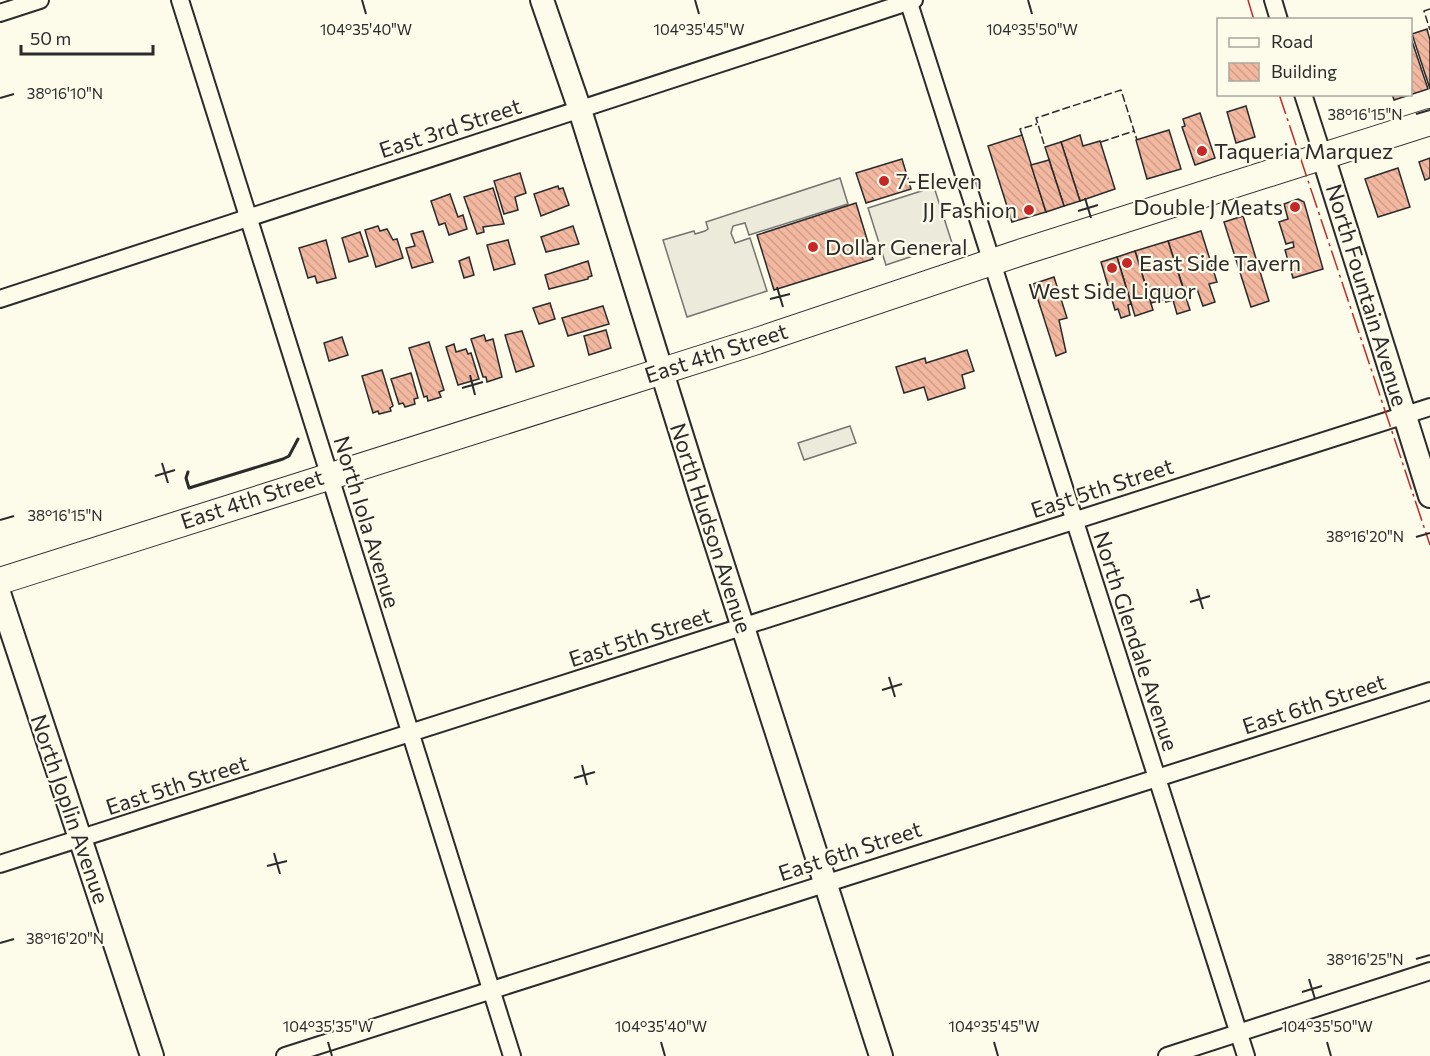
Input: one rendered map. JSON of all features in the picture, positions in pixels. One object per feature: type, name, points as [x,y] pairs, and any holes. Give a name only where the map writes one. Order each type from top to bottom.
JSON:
[{"type":"main road","name":"East 4th Street","points":[[0,581],[328,475],[663,375],[992,262],[1430,122]]},
{"type":"street","points":[[0,13],[40,0]]},
{"type":"street","name":"North Iola Avenue","points":[[180,0],[512,1056]]},
{"type":"street","name":"North Hudson Avenue","points":[[542,0],[580,110],[881,1056]]},
{"type":"street","points":[[1273,0],[1278,18]]},
{"type":"street","name":"East 3rd Street","points":[[0,299],[910,1]]},
{"type":"street","name":"North Glendale Avenue","points":[[910,1],[1246,1056]]},
{"type":"street","name":"North Fountain Avenue","points":[[1304,96],[1430,496]]},
{"type":"street","name":"East 5th Street","points":[[0,864],[1430,407]]},
{"type":"street","name":"North Joplin Avenue","points":[[0,596],[152,1056]]},
{"type":"street","name":"East 6th Street","points":[[285,1056],[824,882],[1430,691]]},
{"type":"street","points":[[1167,1056],[1430,971]]},
{"type":"shaded area","points":[[840,178],[848,204],[749,235],[745,223],[733,226],[731,233],[735,243],[750,238],[767,291],[687,317],[663,240],[694,231],[695,234],[705,231],[708,229],[706,222]]},
{"type":"shaded area","points":[[934,187],[952,243],[886,265],[868,208]]},
{"type":"shaded area","points":[[850,426],[856,443],[804,460],[798,443]]},
{"type":"building","points":[[1427,29],[1430,40],[1430,89],[1412,34]]},
{"type":"building","points":[[1412,41],[1428,89],[1412,94]]},
{"type":"building","points":[[1393,96],[1406,96],[1394,100]]},
{"type":"building","points":[[1246,106],[1255,137],[1236,143],[1227,112]]},
{"type":"building","points":[[1200,113],[1215,158],[1195,165],[1182,127],[1185,126],[1183,119]]},
{"type":"building","points":[[1169,130],[1181,169],[1147,179],[1136,140]]},
{"type":"building","points":[[1022,135],[1046,212],[1012,222],[988,146]]},
{"type":"building","points":[[1080,135],[1083,146],[1100,141],[1115,189],[1080,201],[1061,142]]},
{"type":"building","points":[[1061,142],[1080,201],[1064,206],[1045,147]]},
{"type":"building","points":[[1430,158],[1430,178],[1425,180],[1419,162]]},
{"type":"building","name":"7-Eleven","points":[[902,159],[911,189],[866,203],[856,173]]},
{"type":"building","points":[[1049,160],[1064,206],[1046,212],[1031,165]]},
{"type":"building","points":[[1398,168],[1410,207],[1378,217],[1365,179]]},
{"type":"building","points":[[520,173],[526,193],[515,197],[518,210],[504,214],[494,181]]},
{"type":"building","points":[[558,186],[559,189],[563,188],[569,205],[541,216],[534,194]]},
{"type":"building","points":[[493,188],[504,224],[483,227],[484,232],[477,234],[464,197]]},
{"type":"building","points":[[450,194],[458,217],[463,215],[467,229],[449,235],[445,223],[439,225],[431,201]]},
{"type":"building","points":[[1298,199],[1304,202],[1323,269],[1293,278],[1285,250],[1294,247],[1293,242],[1286,244],[1279,222],[1288,219],[1284,204]]},
{"type":"building","points":[[856,203],[873,259],[774,290],[757,235]]},
{"type":"building","points":[[1243,216],[1269,301],[1251,307],[1224,222]]},
{"type":"building","points":[[378,226],[380,231],[387,229],[393,240],[397,239],[403,258],[376,267],[365,230]]},
{"type":"building","points":[[573,226],[579,244],[546,252],[541,237]]},
{"type":"building","points":[[423,231],[433,262],[412,268],[406,248],[415,246],[411,234]]},
{"type":"building","points":[[1201,231],[1217,282],[1209,284],[1215,302],[1203,306],[1197,289],[1185,293],[1168,241]]},
{"type":"building","points":[[360,232],[368,256],[349,262],[342,238]]},
{"type":"building","points":[[326,240],[336,278],[317,283],[315,276],[308,278],[299,248]]},
{"type":"building","points":[[508,240],[515,264],[494,270],[487,245]]},
{"type":"building","points":[[1168,241],[1190,310],[1177,314],[1173,300],[1166,302],[1165,299],[1151,303],[1135,251]]},
{"type":"building","points":[[1135,251],[1153,310],[1135,316],[1117,257]]},
{"type":"building","points":[[469,257],[474,275],[464,278],[459,261]]},
{"type":"building","points":[[1117,257],[1131,304],[1128,305],[1130,315],[1121,318],[1118,309],[1115,310],[1101,262]]},
{"type":"building","points":[[588,261],[592,276],[588,279],[549,289],[545,275]]},
{"type":"building","points":[[1054,277],[1067,318],[1059,320],[1066,352],[1056,356],[1033,284]]},
{"type":"building","points":[[550,303],[555,319],[539,324],[533,308]]},
{"type":"building","points":[[603,306],[609,324],[568,336],[562,318]]},
{"type":"building","points":[[606,330],[611,348],[589,355],[584,336]]},
{"type":"building","points":[[522,331],[534,366],[516,372],[505,335]]},
{"type":"building","points":[[484,335],[486,341],[493,339],[502,377],[487,382],[486,377],[483,377],[471,339]]},
{"type":"building","points":[[342,337],[348,355],[329,361],[324,343]]},
{"type":"building","points":[[429,342],[444,390],[439,392],[441,397],[428,401],[427,396],[424,397],[409,348]]},
{"type":"building","points":[[454,344],[456,352],[466,349],[468,354],[471,353],[479,379],[458,385],[446,347]]},
{"type":"building","points":[[967,350],[974,371],[962,375],[965,388],[928,400],[924,387],[904,393],[896,367],[925,358],[926,363]]},
{"type":"building","points":[[382,370],[393,406],[390,408],[391,411],[379,414],[378,411],[373,413],[362,376]]},
{"type":"building","points":[[411,373],[418,398],[414,399],[415,404],[405,407],[403,403],[399,404],[391,379]]},
{"type":"fence","points":[[1430,9],[1424,11],[1430,30]]},
{"type":"fence","points":[[1044,144],[1036,118],[1121,90],[1137,140]]},
{"type":"fence","points":[[1022,135],[1020,129],[1037,124]]},
{"type":"fence","points":[[1101,142],[1134,131]]},
{"type":"wall","points":[[188,472],[186,478],[189,488],[283,459],[289,456],[298,439]]},
{"type":"power","points":[[1248,0],[1253,18]]},
{"type":"power","points":[[1280,96],[1430,545]]},
{"type":"place","name":"Taqueria Marquez","points":[[1202,151]]},
{"type":"place","name":"7-Eleven","points":[[884,181]]},
{"type":"place","name":"Double J Meats","points":[[1295,207]]},
{"type":"place","name":"JJ Fashion","points":[[1029,210]]},
{"type":"place","name":"Dollar General","points":[[813,247]]},
{"type":"place","name":"East Side Tavern","points":[[1127,263]]},
{"type":"place","name":"West Side Liquor","points":[[1112,268]]}]
